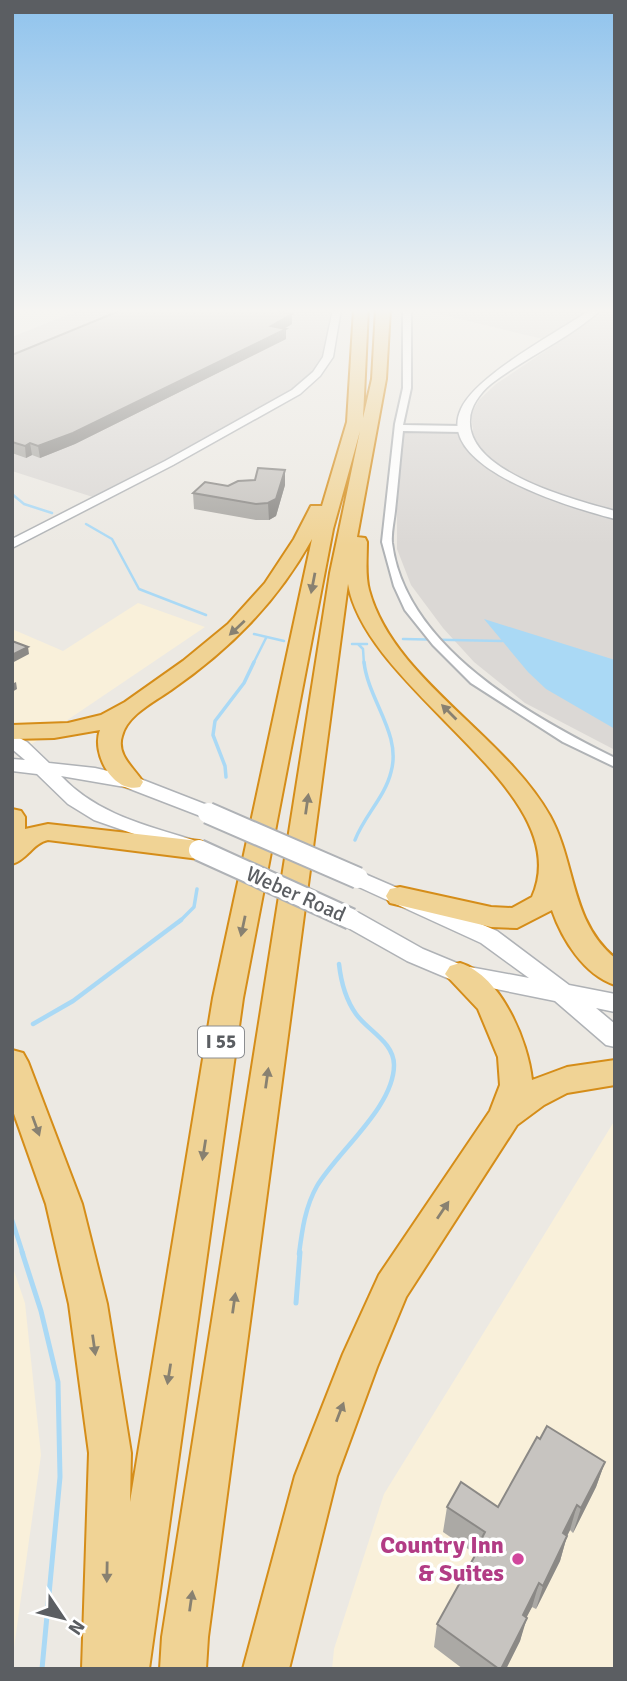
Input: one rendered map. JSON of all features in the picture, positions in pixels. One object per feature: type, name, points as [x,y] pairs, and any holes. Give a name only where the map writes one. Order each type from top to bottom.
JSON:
[{"type":"highway","name":"I 55","points":[[126,1669],[228,998],[324,529],[355,422],[358,387]]},
{"type":"highway","name":"I 55","points":[[183,1669],[185,1637],[340,573],[359,491],[377,387]]},
{"type":"highway","points":[[131,782],[114,763],[107,740],[111,728],[122,714],[238,628],[269,594],[304,540],[355,422]]},
{"type":"highway","points":[[359,491],[359,589],[378,634],[411,673],[509,774],[531,804],[548,835],[564,908],[574,934],[593,958],[615,974]]},
{"type":"highway","points":[[12,732],[68,730],[122,714]]},
{"type":"highway","points":[[12,817],[12,833]]},
{"type":"highway","points":[[12,855],[32,835],[48,832],[199,850]]},
{"type":"highway","points":[[400,896],[491,916],[517,918],[543,903],[550,887],[554,861]]},
{"type":"highway","points":[[266,1669],[316,1476],[362,1355],[392,1286],[505,1116],[516,1085],[514,1057],[491,1003],[460,974]]},
{"type":"highway","points":[[12,1062],[64,1204],[90,1317],[110,1454],[104,1669]]},
{"type":"highway","points":[[505,1116],[538,1090],[557,1081],[615,1072]]},
{"type":"main road","name":"Weber Road","points":[[12,740],[75,800],[94,813],[199,850],[351,919],[415,955],[460,974],[615,1003]]},
{"type":"main road","name":"Weber Road","points":[[12,765],[131,782],[400,896],[489,937],[563,993],[615,1038]]},
{"type":"street","points":[[12,544],[85,507],[302,387]]},
{"type":"street","points":[[407,387],[387,542],[399,586],[410,610],[437,643],[475,680],[547,727],[615,763]]},
{"type":"street","points":[[481,387],[470,398],[463,410],[462,429],[479,455],[508,477],[538,491],[615,515]]},
{"type":"street","points":[[400,428],[462,429]]},
{"type":"street","points":[[12,554],[77,518],[85,507]]},
{"type":"shaded area","points":[[12,387],[294,387],[96,498],[12,471]]},
{"type":"shaded area","points":[[492,387],[615,387],[615,750],[525,703],[474,662],[443,628],[411,585],[397,549],[397,509],[404,431],[473,431],[471,414],[479,400]]},
{"type":"shaded area","points":[[138,603],[205,627],[23,750],[12,745],[12,629],[63,651]]},
{"type":"shaded area","points":[[615,1120],[615,1669],[332,1669],[334,1649],[384,1494]]},
{"type":"shaded area","points":[[12,1265],[25,1303],[41,1455],[12,1662]]},
{"type":"water","points":[[484,619],[615,660],[615,729],[546,689],[528,672]]},
{"type":"building","points":[[12,387],[166,387],[73,433],[38,446],[12,442]]},
{"type":"building","points":[[258,468],[285,470],[276,499],[268,503],[256,504],[193,493],[205,482],[228,486],[238,481],[255,480]]},
{"type":"building","points":[[12,641],[28,647],[12,655]]},
{"type":"building","name":"Country Inn & Suites","points":[[547,1426],[605,1462],[581,1508],[577,1505],[563,1533],[567,1536],[543,1586],[539,1583],[523,1615],[527,1618],[499,1669],[437,1624],[477,1552],[475,1551],[485,1532],[447,1507],[461,1482],[498,1507],[537,1437],[540,1439]]},
{"type":"waterway","points":[[12,494],[24,504],[52,513]]},
{"type":"waterway","points":[[86,524],[112,539],[139,589],[206,615]]},
{"type":"waterway","points":[[254,634],[284,641]]},
{"type":"waterway","points":[[254,662],[266,638]]},
{"type":"waterway","points":[[403,639],[502,641]]},
{"type":"waterway","points":[[352,644],[358,644]]},
{"type":"waterway","points":[[358,644],[367,644]]},
{"type":"waterway","points":[[358,644],[363,649],[364,664]]},
{"type":"waterway","points":[[226,777],[225,766],[213,735],[215,721],[244,683],[254,662]]},
{"type":"waterway","points":[[355,840],[384,790],[393,758],[392,744],[371,690],[364,662]]},
{"type":"waterway","points":[[181,920],[194,907],[197,889]]},
{"type":"waterway","points":[[33,1024],[73,1001],[181,920]]},
{"type":"waterway","points":[[299,1254],[305,1219],[317,1186],[375,1113],[392,1081],[394,1065],[390,1050],[352,1009],[344,990],[339,964]]},
{"type":"waterway","points":[[12,1220],[23,1254]]},
{"type":"waterway","points":[[22,1252],[41,1311],[58,1382],[60,1477],[42,1669]]},
{"type":"waterway","points":[[296,1303],[300,1252]]},
{"type":"place","name":"Country Inn & Suites","points":[[518,1559]]}]
